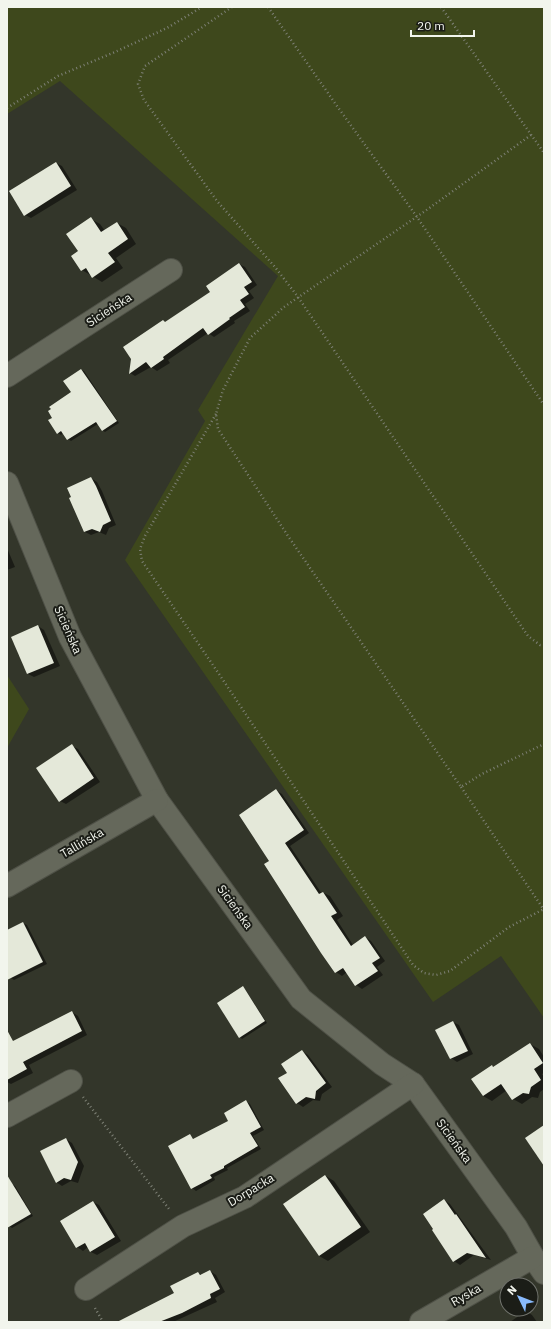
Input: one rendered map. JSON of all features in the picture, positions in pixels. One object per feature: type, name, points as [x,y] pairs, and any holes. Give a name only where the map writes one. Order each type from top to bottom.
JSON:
[{"type":"street","name":"Sicieńska","points":[[7,376],[171,270]]},
{"type":"street","name":"Sicieńska","points":[[7,483],[70,637],[157,800],[301,999],[382,1064],[413,1084],[516,1227],[538,1265]]},
{"type":"street","name":"Tallińska","points":[[7,886],[157,800]]},
{"type":"street","points":[[7,1116],[71,1081]]},
{"type":"street","name":"Dorpacka","points":[[86,1290],[183,1226],[245,1197],[413,1084]]},
{"type":"street","name":"Ryska","points":[[421,1322],[538,1265]]},
{"type":"path","points":[[7,108],[58,76],[167,28],[202,7]]},
{"type":"path","points":[[232,7],[145,66],[138,84],[144,100],[217,201],[275,267],[298,297],[528,636],[540,645],[544,646]]},
{"type":"path","points":[[268,7],[417,217],[544,405]]},
{"type":"path","points":[[441,7],[544,153]]},
{"type":"path","points":[[216,414],[218,429],[284,529],[544,910],[509,927],[450,971],[436,975],[424,973],[413,965],[142,561],[140,549],[145,536],[216,414],[223,390],[250,338],[284,307],[417,217],[531,135]]},
{"type":"path","points":[[461,787],[482,774],[544,744]]},
{"type":"path","points":[[71,1081],[135,1166],[183,1226]]},
{"type":"green space","points":[[7,7],[544,7],[544,1018],[501,956],[433,1002],[125,560],[205,421],[198,410],[278,276],[60,81],[7,114]]},
{"type":"green space","points":[[7,675],[29,709],[7,748]]},
{"type":"building","points":[[56,162],[71,186],[24,216],[9,191]]},
{"type":"building","points":[[91,217],[101,232],[117,222],[128,239],[108,253],[115,262],[92,278],[86,268],[81,271],[71,256],[78,251],[66,234]]},
{"type":"building","points":[[239,263],[252,282],[244,287],[249,294],[240,300],[245,307],[208,335],[203,328],[163,357],[164,359],[151,368],[146,362],[129,374],[131,359],[123,347],[163,320],[165,322],[210,292],[206,286]]},
{"type":"building","points":[[81,369],[117,421],[102,431],[96,422],[67,440],[61,431],[57,434],[48,420],[52,418],[48,411],[51,409],[49,407],[71,392],[63,381]]},
{"type":"building","points":[[91,477],[111,521],[103,525],[100,532],[92,529],[84,532],[69,498],[71,497],[67,488]]},
{"type":"building","points":[[38,625],[54,663],[27,674],[11,637]]},
{"type":"building","points":[[72,744],[94,778],[59,802],[36,768]]},
{"type":"building","points":[[276,789],[304,830],[285,843],[319,894],[323,892],[337,913],[331,916],[351,946],[365,936],[380,958],[372,963],[378,971],[355,986],[343,968],[335,973],[321,953],[264,864],[269,861],[239,815]]},
{"type":"building","points":[[23,922],[43,962],[7,980],[7,930]]},
{"type":"building","points":[[243,986],[265,1021],[239,1038],[217,1003]]},
{"type":"building","points":[[72,1011],[82,1031],[23,1062],[27,1069],[7,1080],[7,1030],[13,1041]]},
{"type":"building","points":[[453,1021],[468,1051],[450,1059],[435,1030]]},
{"type":"building","points":[[530,1043],[543,1063],[534,1069],[541,1080],[531,1087],[529,1094],[523,1093],[512,1100],[501,1084],[483,1096],[471,1079],[492,1065],[493,1067]]},
{"type":"building","points":[[302,1050],[326,1083],[316,1091],[315,1099],[306,1097],[296,1104],[278,1078],[287,1073],[281,1064]]},
{"type":"building","points":[[246,1100],[261,1127],[250,1133],[258,1146],[224,1166],[224,1168],[210,1175],[212,1178],[191,1189],[168,1146],[190,1134],[193,1139],[228,1121],[224,1113]]},
{"type":"building","points":[[544,1125],[544,1166],[525,1138]]},
{"type":"building","points":[[66,1138],[78,1162],[71,1180],[64,1178],[56,1183],[40,1151]]},
{"type":"building","points":[[7,1175],[31,1214],[7,1228]]},
{"type":"building","points":[[325,1175],[361,1227],[319,1256],[283,1204]]},
{"type":"building","points":[[444,1199],[486,1258],[467,1253],[453,1262],[423,1214]]},
{"type":"building","points":[[93,1201],[115,1237],[90,1252],[85,1243],[76,1248],[60,1221]]},
{"type":"building","points":[[210,1270],[220,1289],[210,1294],[211,1298],[182,1313],[159,1322],[117,1322],[174,1293],[170,1286],[198,1272],[200,1275]]}]
